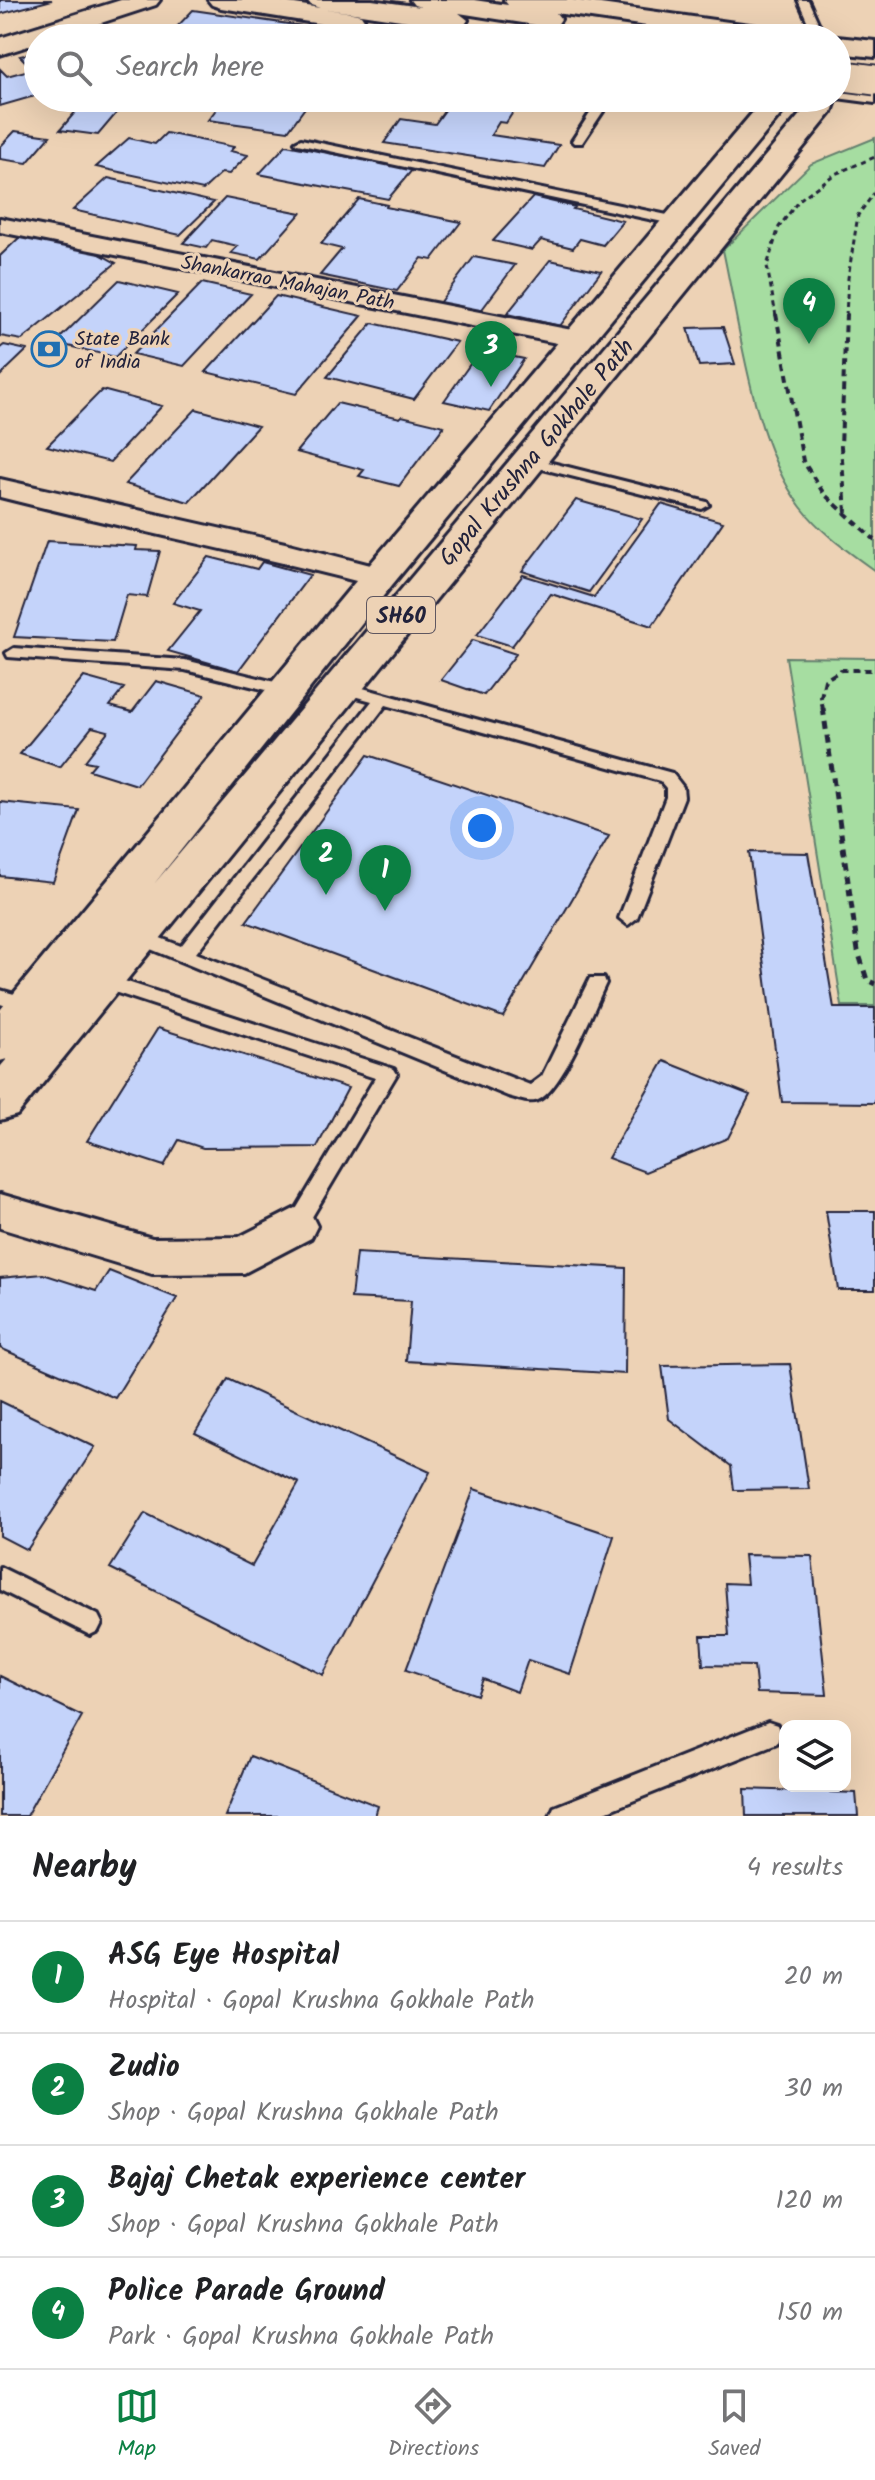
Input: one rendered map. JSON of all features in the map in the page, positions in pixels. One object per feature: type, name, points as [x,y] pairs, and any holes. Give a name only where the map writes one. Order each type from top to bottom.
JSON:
[{"type":"main road","points":[[72,24],[147,0]]},
{"type":"main road","points":[[221,0],[373,24]]},
{"type":"main road","points":[[320,0],[481,24]]},
{"type":"main road","points":[[423,0],[607,24]]},
{"type":"main road","points":[[517,0],[635,24]]},
{"type":"main road","points":[[0,47],[24,39]]},
{"type":"main road","points":[[851,46],[875,49]]},
{"type":"main road","points":[[851,61],[875,63]]},
{"type":"main road","points":[[851,75],[875,63]]},
{"type":"main road","points":[[851,77],[875,80]]},
{"type":"main road","points":[[851,92],[875,95]]},
{"type":"main road","name":"Gopal Krushna Gokhale Path","points":[[0,1043],[16,1002],[287,690],[768,112]]},
{"type":"main road","name":"Gopal Krushna Gokhale Path","points":[[0,1101],[817,112]]},
{"type":"street","name":"Shankarrao Mahajan Path","points":[[0,225],[577,339]]},
{"type":"street","points":[[0,488],[89,511],[283,551],[379,577]]},
{"type":"street","points":[[0,1211],[152,1256],[244,1255],[296,1226]]},
{"type":"lane","points":[[803,0],[814,24]]},
{"type":"lane","points":[[578,141],[597,112]]},
{"type":"lane","points":[[301,142],[677,221]]},
{"type":"lane","points":[[528,461],[702,505]]},
{"type":"lane","points":[[14,653],[185,665],[287,690]]},
{"type":"lane","points":[[341,687],[666,777],[675,787],[675,797],[628,918]]},
{"type":"lane","points":[[184,955],[383,698]]},
{"type":"lane","points":[[137,936],[515,1090],[533,1094],[549,1081],[597,983]]},
{"type":"lane","points":[[100,980],[387,1074],[296,1226]]},
{"type":"lane","points":[[0,1578],[90,1623]]},
{"type":"lane","points":[[563,1816],[768,1734]]},
{"type":"path","points":[[875,157],[835,174],[799,200],[779,227],[767,266],[803,461],[824,494],[875,540]]},
{"type":"path","points":[[847,515],[841,447],[848,278],[858,215],[875,192]]},
{"type":"path","points":[[875,670],[841,670],[825,680],[821,697],[858,951],[867,980],[875,984]]},
{"type":"green space","points":[[875,138],[875,571],[817,525],[785,481],[771,451],[750,384],[723,250],[811,164]]},
{"type":"green space","points":[[786,657],[875,658],[875,1006],[842,1006]]},
{"type":"building","points":[[0,0],[52,0],[0,14]]},
{"type":"building","points":[[193,10],[288,24],[180,24]]},
{"type":"building","points":[[0,69],[7,76],[24,71],[24,99],[0,106]]},
{"type":"building","points":[[75,112],[117,112],[98,135],[60,130]]},
{"type":"building","points":[[214,112],[302,112],[288,131],[208,120]]},
{"type":"building","points":[[444,112],[513,112],[506,123],[499,122],[491,135],[559,145],[545,168],[384,143],[401,119],[435,124]]},
{"type":"building","points":[[15,131],[50,136],[27,163],[0,159],[0,147]]},
{"type":"building","points":[[166,133],[234,147],[230,151],[248,155],[229,174],[221,173],[203,190],[96,167],[129,138],[155,144]]},
{"type":"building","points":[[286,145],[413,169],[388,199],[259,174]]},
{"type":"building","points":[[108,178],[214,202],[180,235],[73,210]]},
{"type":"building","points":[[533,197],[623,221],[603,245],[580,239],[573,248],[541,240],[532,250],[493,241]]},
{"type":"building","points":[[225,198],[301,213],[260,259],[231,253],[238,246],[212,240],[206,248],[183,243]]},
{"type":"building","points":[[359,199],[461,222],[432,260],[422,258],[397,291],[320,275],[342,249],[321,244]]},
{"type":"building","points":[[24,233],[82,244],[116,263],[22,340],[0,336],[0,256]]},
{"type":"building","points":[[474,257],[515,265],[480,312],[439,303]]},
{"type":"building","points":[[550,260],[601,271],[560,326],[507,314]]},
{"type":"building","points":[[119,280],[178,294],[115,357],[55,343]]},
{"type":"building","points":[[202,283],[251,294],[184,366],[133,354]]},
{"type":"building","points":[[276,296],[362,316],[296,394],[206,372]]},
{"type":"building","points":[[372,323],[457,342],[414,399],[327,377]]},
{"type":"building","points":[[723,327],[735,364],[699,366],[688,328]]},
{"type":"building","points":[[4,345],[27,350],[0,376],[0,348]]},
{"type":"building","points":[[480,350],[524,359],[489,411],[444,401]]},
{"type":"building","points":[[102,390],[162,406],[110,462],[47,446]]},
{"type":"building","points":[[337,403],[444,426],[399,486],[359,476],[364,470],[296,452]]},
{"type":"building","points":[[196,409],[258,426],[189,502],[125,484]]},
{"type":"building","points":[[576,500],[642,519],[589,592],[522,571]]},
{"type":"building","points":[[661,504],[723,522],[652,626],[551,594],[512,646],[477,635],[523,575],[594,597]]},
{"type":"building","points":[[47,541],[137,546],[136,550],[160,551],[147,597],[127,595],[113,642],[14,637]]},
{"type":"building","points":[[209,557],[257,569],[262,562],[310,575],[238,671],[168,651],[200,611],[173,603]]},
{"type":"building","points":[[473,640],[516,654],[484,695],[441,680]]},
{"type":"building","points":[[84,677],[124,688],[110,706],[132,712],[156,681],[205,695],[137,785],[89,770],[95,763],[85,761],[108,731],[92,727],[60,767],[20,754]]},
{"type":"building","points":[[368,755],[609,836],[503,1017],[246,922]]},
{"type":"building","points":[[0,802],[79,810],[53,882],[0,876]]},
{"type":"building","points":[[749,852],[808,853],[834,1008],[875,1008],[875,1103],[782,1102]]},
{"type":"building","points":[[158,1028],[348,1088],[317,1147],[203,1148],[179,1140],[164,1166],[87,1141]]},
{"type":"building","points":[[664,1061],[750,1095],[728,1138],[645,1172],[608,1158]]},
{"type":"building","points":[[826,1211],[875,1211],[875,1290],[838,1290]]},
{"type":"building","points":[[356,1253],[626,1268],[625,1374],[406,1361],[411,1301],[351,1298]]},
{"type":"building","points":[[109,1271],[177,1298],[115,1398],[0,1348],[0,1278],[43,1274],[96,1291]]},
{"type":"building","points":[[790,1364],[809,1489],[734,1490],[731,1466],[669,1419],[662,1366]]},
{"type":"building","points":[[228,1379],[430,1472],[323,1675],[110,1568],[145,1513],[252,1566],[299,1483],[195,1433]]},
{"type":"building","points":[[0,1401],[95,1447],[27,1550],[0,1536]]},
{"type":"building","points":[[474,1489],[614,1536],[570,1674],[528,1660],[517,1692],[483,1679],[477,1695],[406,1670]]},
{"type":"building","points":[[744,1555],[812,1556],[827,1695],[757,1693],[754,1666],[703,1665],[701,1636],[729,1636],[725,1583],[747,1584]]},
{"type":"building","points":[[0,1676],[82,1716],[26,1816],[0,1816]]},
{"type":"building","points":[[250,1756],[378,1806],[375,1816],[225,1816]]},
{"type":"building","points":[[745,1789],[856,1793],[858,1816],[746,1816]]},
{"type":"place","name":"Police Parade Ground","points":[[809,344]]},
{"type":"place","name":"State Bank of India","points":[[49,349]]},
{"type":"place","name":"Bajaj Chetak experience center","points":[[491,387]]},
{"type":"place","name":"Zudio","points":[[326,895]]},
{"type":"place","name":"ASG Eye Hospital","points":[[385,911]]}]
